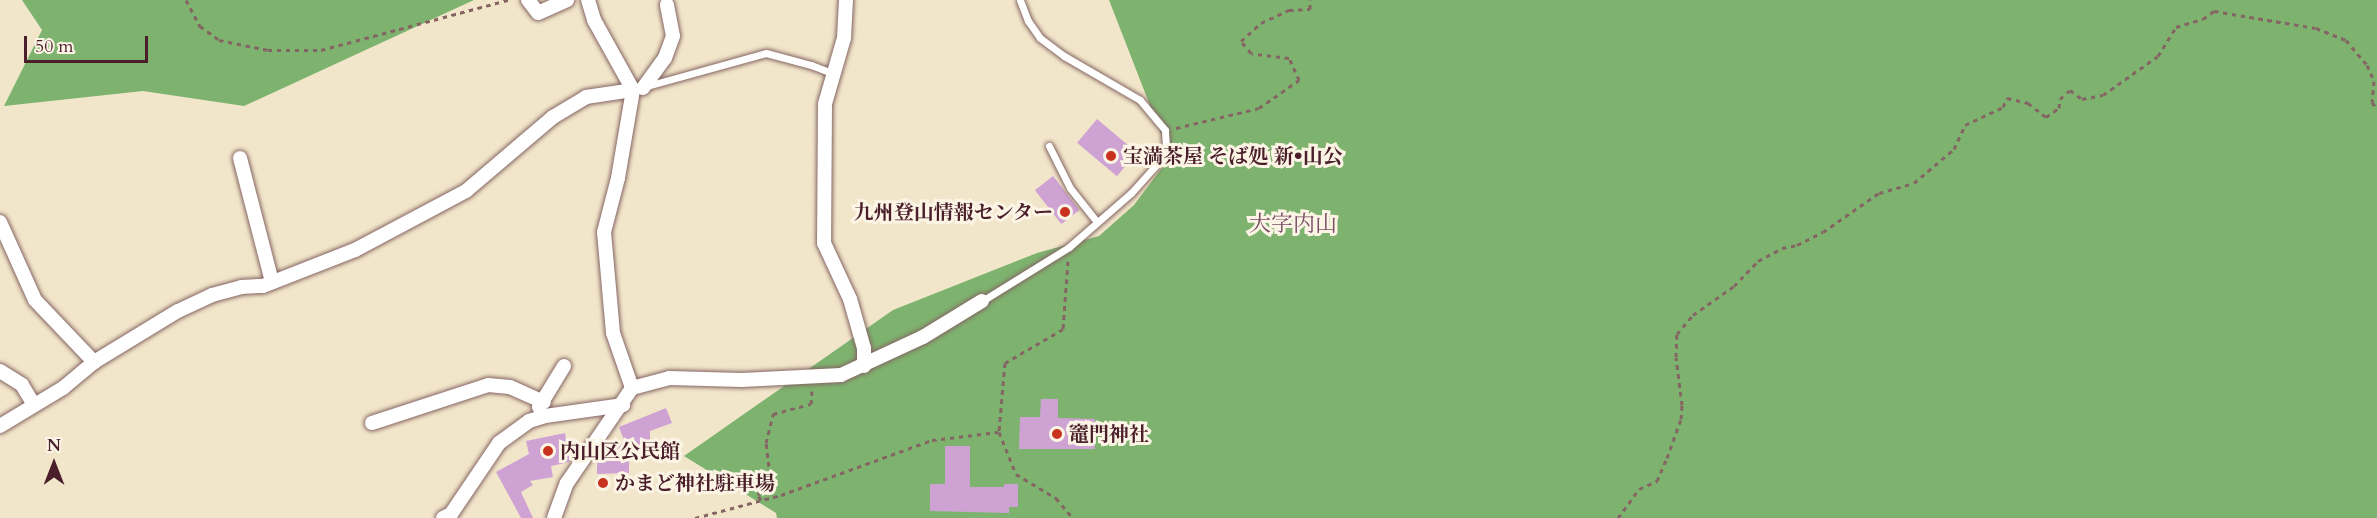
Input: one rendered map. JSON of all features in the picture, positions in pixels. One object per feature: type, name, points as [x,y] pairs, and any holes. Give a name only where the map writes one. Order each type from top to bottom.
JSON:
[{"type":"street","points":[[528,0],[538,13],[567,0]]},
{"type":"street","points":[[588,0],[594,20],[638,89]]},
{"type":"street","points":[[846,0],[844,38],[825,104],[824,243],[850,299],[864,348],[864,366]]},
{"type":"street","points":[[554,518],[567,483],[623,405],[632,388],[613,333],[604,232],[638,89],[665,58],[673,36],[667,5]]},
{"type":"street","points":[[0,426],[63,388],[94,362],[178,311],[212,295],[272,282],[355,250],[466,191],[553,117],[586,97],[638,89]]},
{"type":"street","points":[[240,158],[272,282]]},
{"type":"street","points":[[0,222],[35,300],[94,362]]},
{"type":"street","points":[[632,388],[669,378],[742,380],[841,375],[922,337],[982,301]]},
{"type":"street","points":[[443,518],[451,514],[499,443],[529,421],[544,402],[564,366]]},
{"type":"street","points":[[0,371],[22,385],[34,405]]},
{"type":"street","points":[[372,423],[488,385],[510,387],[544,402]]},
{"type":"street","points":[[529,421],[545,416],[623,405]]},
{"type":"lane","points":[[982,301],[1069,247],[1155,166],[1166,146],[1165,130],[1140,100],[1064,56],[1040,38],[1028,21],[1020,0]]},
{"type":"lane","points":[[638,89],[766,53],[835,74]]},
{"type":"lane","points":[[1049,146],[1070,188],[1097,222]]},
{"type":"path","points":[[186,0],[200,26],[219,40],[268,50],[321,50],[508,0]]},
{"type":"path","points":[[1165,130],[1259,108],[1299,80],[1289,58],[1251,54],[1241,41],[1261,23],[1289,10],[1310,9],[1310,0]]},
{"type":"path","points":[[1618,518],[1639,489],[1657,481],[1667,458],[1680,419],[1682,405],[1676,357],[1677,334],[1694,315],[1734,286],[1758,261],[1782,248],[1823,232],[1879,193],[1914,183],[1954,149],[1965,124],[2003,107],[2007,98],[2028,103],[2046,117],[2059,108],[2060,99],[2070,90],[2082,99],[2103,95],[2158,56],[2176,27],[2203,18],[2214,11],[2316,28],[2346,40],[2367,65],[2374,81],[2372,102],[2377,109]]},
{"type":"path","points":[[1069,247],[1062,329],[1005,363],[999,432],[1016,474],[1056,498],[1073,518]]},
{"type":"path","points":[[762,500],[758,495],[770,475],[766,442],[773,414],[811,404],[814,378]]},
{"type":"path","points":[[695,518],[762,500],[932,440],[999,432]]},
{"type":"green space","points":[[22,0],[474,0],[244,106],[143,91],[4,106],[42,30]]},
{"type":"green space","points":[[1109,0],[2377,0],[2377,518],[777,518],[776,513],[684,456],[893,310],[1037,253],[1099,236],[1134,205],[1170,157]]},
{"type":"building","points":[[1097,119],[1137,152],[1117,176],[1077,143]]},
{"type":"building","points":[[1053,176],[1079,210],[1061,224],[1035,190]]},
{"type":"building","name":"竈門神社","points":[[1041,399],[1058,399],[1058,418],[1095,419],[1095,449],[1019,449],[1020,417],[1040,417]]},
{"type":"building","points":[[666,408],[672,423],[650,431],[650,458],[629,458],[629,473],[597,474],[597,460],[611,460],[611,443],[625,443],[619,427]]},
{"type":"building","points":[[565,433],[570,462],[551,466],[553,477],[530,481],[533,485],[521,492],[533,518],[521,518],[496,472],[529,454],[526,441]]},
{"type":"building","points":[[945,446],[970,446],[970,487],[1004,487],[1004,484],[1018,484],[1018,507],[1009,507],[1009,513],[930,511],[930,484],[945,484]]},
{"type":"place","name":"宝満茶屋 そば処 新•山公","points":[[1111,156]]},
{"type":"place","name":"九州登山情報センター","points":[[1065,212]]},
{"type":"place","name":"竈門神社","points":[[1057,434]]},
{"type":"place","name":"内山区公民館","points":[[548,451]]},
{"type":"place","name":"かまど神社駐車場","points":[[603,483]]},
{"type":"district","name":"大字内山","points":[[1293,225]]}]
